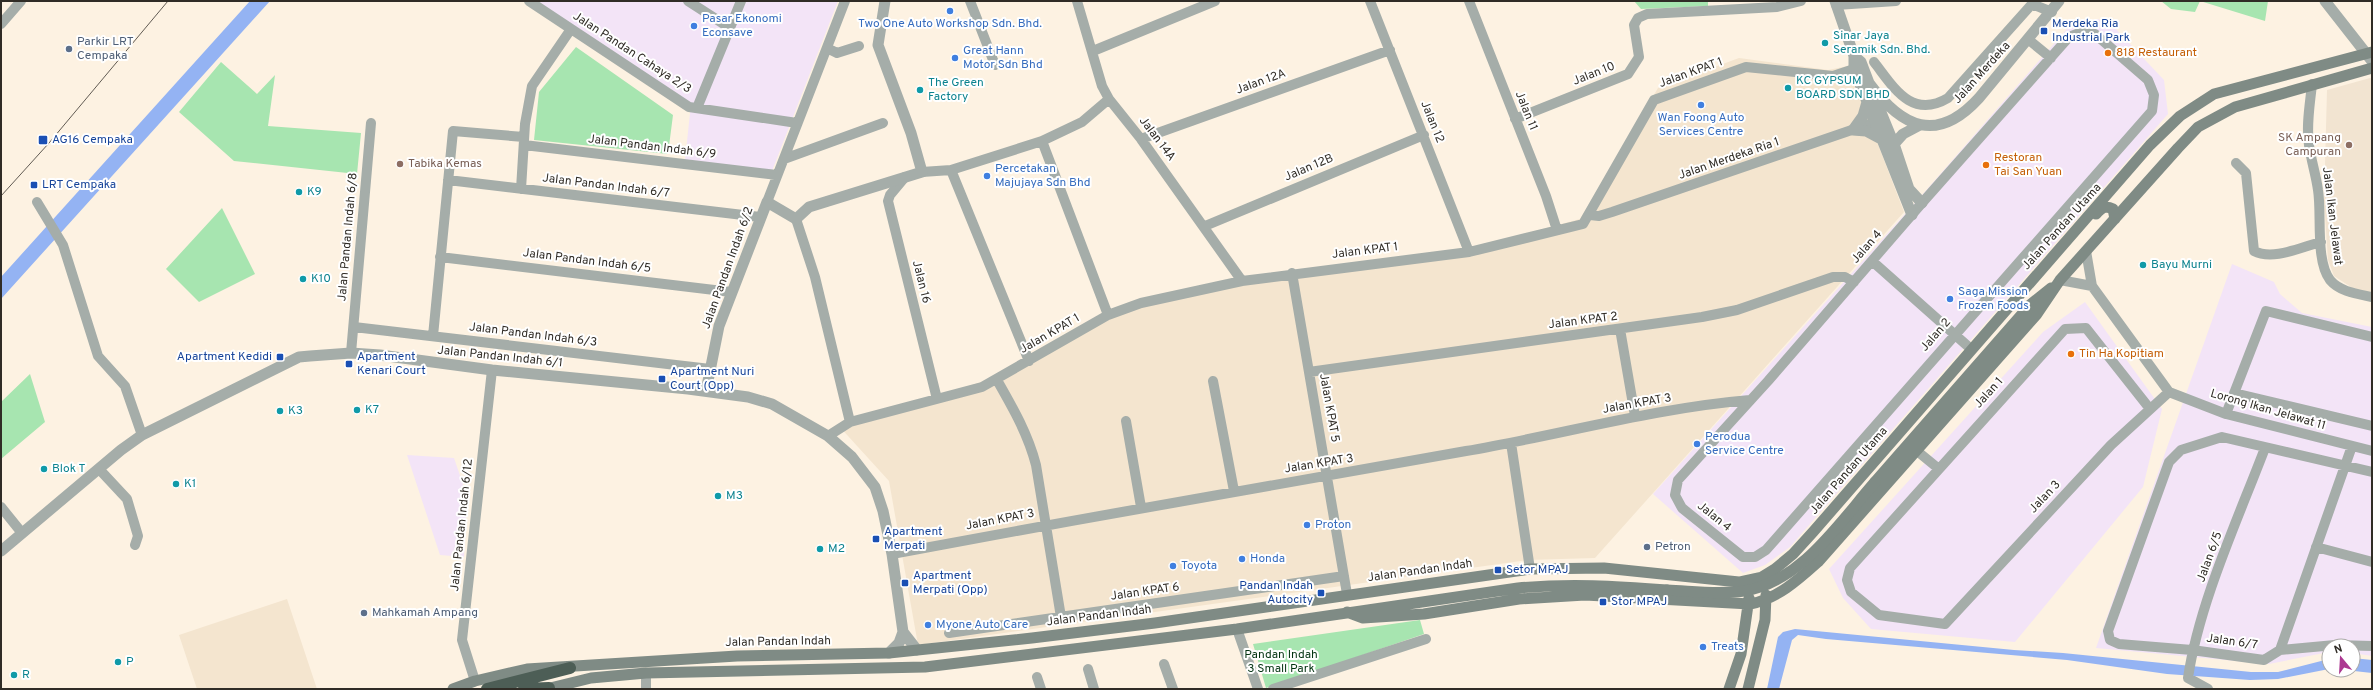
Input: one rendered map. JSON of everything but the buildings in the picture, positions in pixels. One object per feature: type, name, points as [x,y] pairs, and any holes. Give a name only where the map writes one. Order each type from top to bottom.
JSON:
[{"type":"highway","points":[[487,689],[570,668]]},
{"type":"highway","points":[[524,689],[547,688]]},
{"type":"main road","name":"Jalan Pandan Utama","points":[[1748,581],[1762,577],[1793,554],[2150,145],[2180,116],[2204,98],[2239,86],[2370,53]]},
{"type":"main road","points":[[1347,612],[1363,618],[1424,614],[1519,599],[1585,595],[1750,604],[1767,600],[1789,587],[1809,570],[2037,314],[2060,280],[2198,127],[2235,107],[2372,68]]},
{"type":"main road","points":[[2070,236],[2081,230],[2102,207],[2108,206],[2113,209],[2115,219]]},
{"type":"main road","points":[[547,688],[591,678],[646,673],[925,667],[1237,629],[1347,612],[1562,584],[1594,584],[1720,593],[1743,592],[1762,587],[1782,578],[1805,561],[2031,304],[2060,280]]},
{"type":"main road","points":[[1793,554],[1791,560],[1793,569],[1804,573],[1809,570]]},
{"type":"main road","name":"Jalan Pandan Indah","points":[[453,689],[475,681],[527,669],[570,668],[737,656],[889,653],[917,650],[1155,623],[1347,594],[1530,569],[1604,568],[1727,583],[1748,581]]},
{"type":"main road","points":[[1750,686],[1765,620],[1767,600],[1762,577]]},
{"type":"main road","points":[[1715,603],[1723,594],[1723,590],[1717,581]]},
{"type":"main road","points":[[1729,689],[1741,654],[1750,604],[1748,581]]},
{"type":"street","points":[[1,24],[21,1]]},
{"type":"street","name":"Jalan Pandan Cahaya 2/3","points":[[529,1],[689,107],[797,123]]},
{"type":"street","points":[[688,1],[730,28]]},
{"type":"street","points":[[697,108],[741,1]]},
{"type":"street","points":[[845,1],[766,202],[796,219],[815,277],[850,422]]},
{"type":"street","points":[[886,1],[878,45],[911,133],[922,172]]},
{"type":"street","points":[[970,1],[995,65]]},
{"type":"street","name":"Jalan 14A","points":[[1077,1],[1093,51],[1102,86],[1109,99],[1141,139],[1205,226],[1242,281]]},
{"type":"street","points":[[1093,51],[1215,1]]},
{"type":"street","name":"Jalan 12","points":[[1370,1],[1424,134],[1469,252]]},
{"type":"street","name":"Jalan 11","points":[[1469,1],[1546,196],[1557,230]]},
{"type":"street","name":"Jalan 10","points":[[1515,119],[1628,74],[1639,57],[1634,25],[1638,18],[1647,14],[1712,5],[1777,7],[1801,1]]},
{"type":"street","points":[[1896,1],[1835,3],[1854,56],[1854,69],[1867,102],[1894,144],[1909,189],[1922,203]]},
{"type":"street","name":"Jalan Merdeka","points":[[1920,126],[1941,124],[1967,112],[2029,40],[2059,1]]},
{"type":"street","points":[[2325,1],[2370,53]]},
{"type":"street","points":[[1874,62],[1888,83],[1903,97],[1920,105],[1935,105],[1948,98],[2032,4],[2052,12]]},
{"type":"street","points":[[521,189],[524,141],[532,86],[571,29]]},
{"type":"street","name":"Jalan 4","points":[[1755,557],[1743,556],[1682,508],[1676,495],[1678,480],[2069,37],[2075,34],[2088,32],[2094,34],[2148,80],[2154,95],[2152,111]]},
{"type":"street","points":[[2029,40],[2051,58]]},
{"type":"street","points":[[827,48],[837,53],[859,46]]},
{"type":"street","name":"Jalan 12A","points":[[1141,139],[1390,50]]},
{"type":"street","points":[[1854,56],[1861,62],[1869,83],[1879,120],[1881,139],[1912,215]]},
{"type":"street","name":"Jalan KPAT 1","points":[[828,436],[850,422],[982,387],[997,380],[1108,315],[1141,303],[1242,281],[1292,273],[1469,252],[1583,224],[1654,100],[1746,67],[1833,76],[1854,69]]},
{"type":"street","points":[[1869,83],[1882,100],[1896,114],[1920,126]]},
{"type":"street","name":"Jalan Ikan Jelawat","points":[[2312,84],[2309,145],[2318,191],[2323,262],[2331,280],[2348,291],[2372,297]]},
{"type":"street","points":[[796,219],[809,207],[922,172],[951,170],[1042,141],[1082,122],[1109,99]]},
{"type":"street","points":[[1853,130],[1863,116],[1867,102]]},
{"type":"street","name":"Jalan 2","points":[[1755,557],[1766,550],[1954,334],[2152,111]]},
{"type":"street","points":[[1879,120],[1896,114]]},
{"type":"street","name":"Jalan Merdeka Ria 1","points":[[1590,214],[1599,216],[1612,212],[1879,120]]},
{"type":"street","name":"Jalan Pandan Indah 6/8","points":[[351,353],[371,123]]},
{"type":"street","points":[[784,159],[883,123]]},
{"type":"street","points":[[1894,144],[1903,134],[1920,126]]},
{"type":"street","points":[[1853,130],[1866,131],[1881,139]]},
{"type":"street","points":[[432,336],[453,131],[524,141]]},
{"type":"street","name":"Jalan 12B","points":[[1205,226],[1424,134]]},
{"type":"street","name":"Jalan Pandan Indah 6/9","points":[[524,141],[777,175]]},
{"type":"street","points":[[1042,141],[1108,315]]},
{"type":"street","points":[[2236,163],[2246,173],[2254,251],[2261,255],[2270,256],[2321,242]]},
{"type":"street","points":[[951,170],[1029,361]]},
{"type":"street","name":"Jalan 16","points":[[905,177],[890,194],[888,201],[937,399]]},
{"type":"street","name":"Jalan Pandan Indah 6/7","points":[[448,180],[760,218]]},
{"type":"street","points":[[36,202],[60,240],[67,255],[98,356],[125,386],[142,435]]},
{"type":"street","name":"Jalan Pandan Indah 6/2","points":[[706,391],[719,326],[730,292],[766,202]]},
{"type":"street","points":[[2086,251],[2092,286],[2169,392]]},
{"type":"street","name":"Jalan Pandan Indah 6/5","points":[[440,257],[730,292]]},
{"type":"street","points":[[1872,261],[1971,349]]},
{"type":"street","name":"Jalan KPAT 5","points":[[1292,273],[1347,594]]},
{"type":"street","name":"Jalan KPAT 2","points":[[1309,372],[1620,329],[1737,310],[1833,277],[1845,277],[1854,282]]},
{"type":"street","points":[[2060,280],[2092,286]]},
{"type":"street","points":[[2226,414],[2266,311],[2372,337]]},
{"type":"street","name":"Jalan Pandan Indah 6/3","points":[[354,328],[710,369]]},
{"type":"street","name":"Jalan 1","points":[[1850,568],[2065,329],[2086,328],[2150,409]]},
{"type":"street","points":[[1620,329],[1635,416]]},
{"type":"street","name":"Jalan Pandan Indah 6/1","points":[[1,551],[142,435],[299,357],[351,353],[492,370],[706,391],[748,397],[772,404],[828,436],[852,457],[875,487],[883,512],[892,554],[903,632],[917,650]]},
{"type":"street","name":"Jalan Pandan Indah 6/12","points":[[475,681],[462,640],[492,370]]},
{"type":"street","points":[[997,380],[1021,421],[1031,446],[1046,525],[1060,617]]},
{"type":"street","points":[[1213,381],[1234,491]]},
{"type":"street","name":"Jalan 3","points":[[1850,568],[1848,580],[1851,592],[1879,616],[1945,624],[2111,445],[2169,392]]},
{"type":"street","name":"Lorong Ikan Jelawat 11","points":[[2169,392],[2226,414],[2372,451]]},
{"type":"street","points":[[2234,393],[2372,426]]},
{"type":"street","name":"Jalan KPAT 3","points":[[892,554],[1141,507],[1511,443],[1635,416],[1750,400]]},
{"type":"street","points":[[1126,421],[1141,507]]},
{"type":"street","name":"Jalan 6/7","points":[[2265,448],[2222,437],[2181,450],[2169,462],[2108,631],[2110,640],[2119,644],[2148,648],[2192,650],[2264,660],[2280,650],[2335,645],[2372,646]]},
{"type":"street","points":[[1511,443],[1530,569]]},
{"type":"street","points":[[2280,650],[2352,446]]},
{"type":"street","points":[[2265,448],[2372,472]]},
{"type":"street","name":"Jalan 6/5","points":[[2208,689],[2188,678],[2192,650],[2220,566],[2265,448]]},
{"type":"street","points":[[1917,450],[1939,469]]},
{"type":"street","points":[[99,470],[127,500],[138,536],[135,545]]},
{"type":"street","points":[[1,508],[22,534]]},
{"type":"street","points":[[2316,548],[2372,562]]},
{"type":"street","name":"Jalan KPAT 6","points":[[949,633],[1344,576]]},
{"type":"street","points":[[1237,629],[1258,689]]},
{"type":"street","points":[[889,653],[899,643],[903,632]]},
{"type":"street","points":[[1273,689],[1426,639]]},
{"type":"street","points":[[1164,664],[1173,689]]},
{"type":"street","points":[[1088,669],[1094,689]]},
{"type":"street","points":[[646,673],[646,689]]},
{"type":"street","points":[[1037,677],[1041,689]]},
{"type":"shaded area","points":[[537,1],[838,1],[772,171],[685,160],[691,104]]},
{"type":"shaded area","points":[[2098,19],[2113,26],[2164,80],[2168,114],[1790,547],[1765,565],[1743,573],[1653,494],[1922,195],[2072,23]]},
{"type":"shaded area","points":[[1739,58],[1828,70],[1848,66],[1904,212],[1595,558],[1528,560],[918,645],[889,481],[838,425],[995,378],[1129,302],[1232,280],[1465,250],[1580,219],[1658,88]]},
{"type":"shaded area","name":"SK Ampang Campuran","points":[[2370,78],[2372,79],[2372,293],[2354,289],[2334,276],[2328,260],[2324,201],[2327,90]]},
{"type":"shaded area","points":[[2232,264],[2274,282],[2280,294],[2302,313],[2372,327],[2372,656],[2361,654],[2361,638],[2321,638],[2321,654],[2269,664],[2096,648]]},
{"type":"shaded area","points":[[2085,302],[2162,409],[2143,487],[2015,642],[1871,629],[1843,598],[1829,569],[2043,332]]},
{"type":"shaded area","points":[[407,455],[454,458],[467,496],[464,557],[440,555]]},
{"type":"shaded area","points":[[287,599],[317,689],[197,689],[179,635]]},
{"type":"green space","points":[[1634,1],[1708,1],[1708,6],[1641,9]]},
{"type":"green space","points":[[2161,1],[2200,1],[2195,12],[2171,9]]},
{"type":"green space","points":[[2200,1],[2268,1],[2265,21]]},
{"type":"green space","points":[[576,47],[673,115],[668,154],[534,140],[539,92]]},
{"type":"green space","points":[[221,62],[257,94],[275,75],[268,126],[361,133],[357,174],[234,161],[179,112]]},
{"type":"green space","points":[[222,208],[255,274],[199,302],[166,269]]},
{"type":"green space","points":[[30,374],[45,422],[1,459],[1,402]]},
{"type":"green space","name":"Pandan Indah 3 Small Park","points":[[1420,620],[1424,634],[1266,688],[1253,644]]},
{"type":"water","points":[[250,1],[270,1],[1,299],[1,277]]},
{"type":"water","points":[[1795,629],[2014,650],[2063,653],[2251,672],[2278,672],[2321,661],[2321,671],[2278,679],[2250,680],[2167,674],[2067,660],[1826,639],[1798,635],[1792,640],[1779,689],[1767,689],[1778,637],[1783,632]]},
{"type":"water","points":[[2361,659],[2372,660],[2372,673],[2361,672]]},
{"type":"tram line","points":[[1,196],[49,143],[168,1]]},
{"type":"place","name":"Two One Auto Workshop Sdn. Bhd.","points":[[950,11]]},
{"type":"place","name":"Pasar Ekonomi Econsave","points":[[694,26]]},
{"type":"place","name":"Merdeka Ria Industrial Park","points":[[2044,31]]},
{"type":"place","name":"Sinar Jaya Seramik Sdn. Bhd.","points":[[1825,43]]},
{"type":"place","name":"Parkir LRT Cempaka","points":[[69,49]]},
{"type":"place","name":"818 Restaurant","points":[[2108,53]]},
{"type":"place","name":"Great Hann Motor Sdn Bhd","points":[[955,58]]},
{"type":"place","name":"KC GYPSUM BOARD SDN BHD","points":[[1788,88]]},
{"type":"place","name":"The Green Factory","points":[[920,90]]},
{"type":"place","name":"Wan Foong Auto Services Centre","points":[[1701,105]]},
{"type":"place","name":"AG16 Cempaka","points":[[43,140]]},
{"type":"place","name":"SK Ampang Campuran","points":[[2349,145]]},
{"type":"place","name":"Tabika Kemas","points":[[400,164]]},
{"type":"place","name":"Restoran Tai San Yuan","points":[[1986,165]]},
{"type":"place","name":"Percetakan Majujaya Sdn Bhd","points":[[987,176]]},
{"type":"place","name":"LRT Cempaka","points":[[34,185]]},
{"type":"place","name":"K9","points":[[299,192]]},
{"type":"place","name":"Bayu Murni","points":[[2143,265]]},
{"type":"place","name":"K10","points":[[303,279]]},
{"type":"place","name":"Saga Mission Frozen Foods","points":[[1950,299]]},
{"type":"place","name":"Tin Ha Kopitiam","points":[[2071,354]]},
{"type":"place","name":"Apartment Kedidi","points":[[280,357]]},
{"type":"place","name":"Apartment Kenari Court","points":[[349,364]]},
{"type":"place","name":"Apartment Nuri Court (Opp)","points":[[662,379]]},
{"type":"place","name":"K7","points":[[357,410]]},
{"type":"place","name":"K3","points":[[280,411]]},
{"type":"place","name":"Perodua Service Centre","points":[[1697,444]]},
{"type":"place","name":"Blok T","points":[[44,469]]},
{"type":"place","name":"K1","points":[[176,484]]},
{"type":"place","name":"M3","points":[[718,496]]},
{"type":"place","name":"Proton","points":[[1307,525]]},
{"type":"place","name":"Apartment Merpati","points":[[876,539]]},
{"type":"place","name":"Petron","points":[[1647,547]]},
{"type":"place","name":"M2","points":[[820,549]]},
{"type":"place","name":"Honda","points":[[1242,559]]},
{"type":"place","name":"Toyota","points":[[1173,566]]},
{"type":"place","name":"Setor MPAJ","points":[[1498,570]]},
{"type":"place","name":"Apartment Merpati (Opp)","points":[[905,583]]},
{"type":"place","name":"Pandan Indah Autocity","points":[[1321,593]]},
{"type":"place","name":"Stor MPAJ","points":[[1603,602]]},
{"type":"place","name":"Mahkamah Ampang","points":[[364,613]]},
{"type":"place","name":"Myone Auto Care","points":[[928,625]]},
{"type":"place","name":"Treats","points":[[1703,647]]},
{"type":"place","name":"P","points":[[118,662]]},
{"type":"place","name":"R","points":[[14,675]]}]
